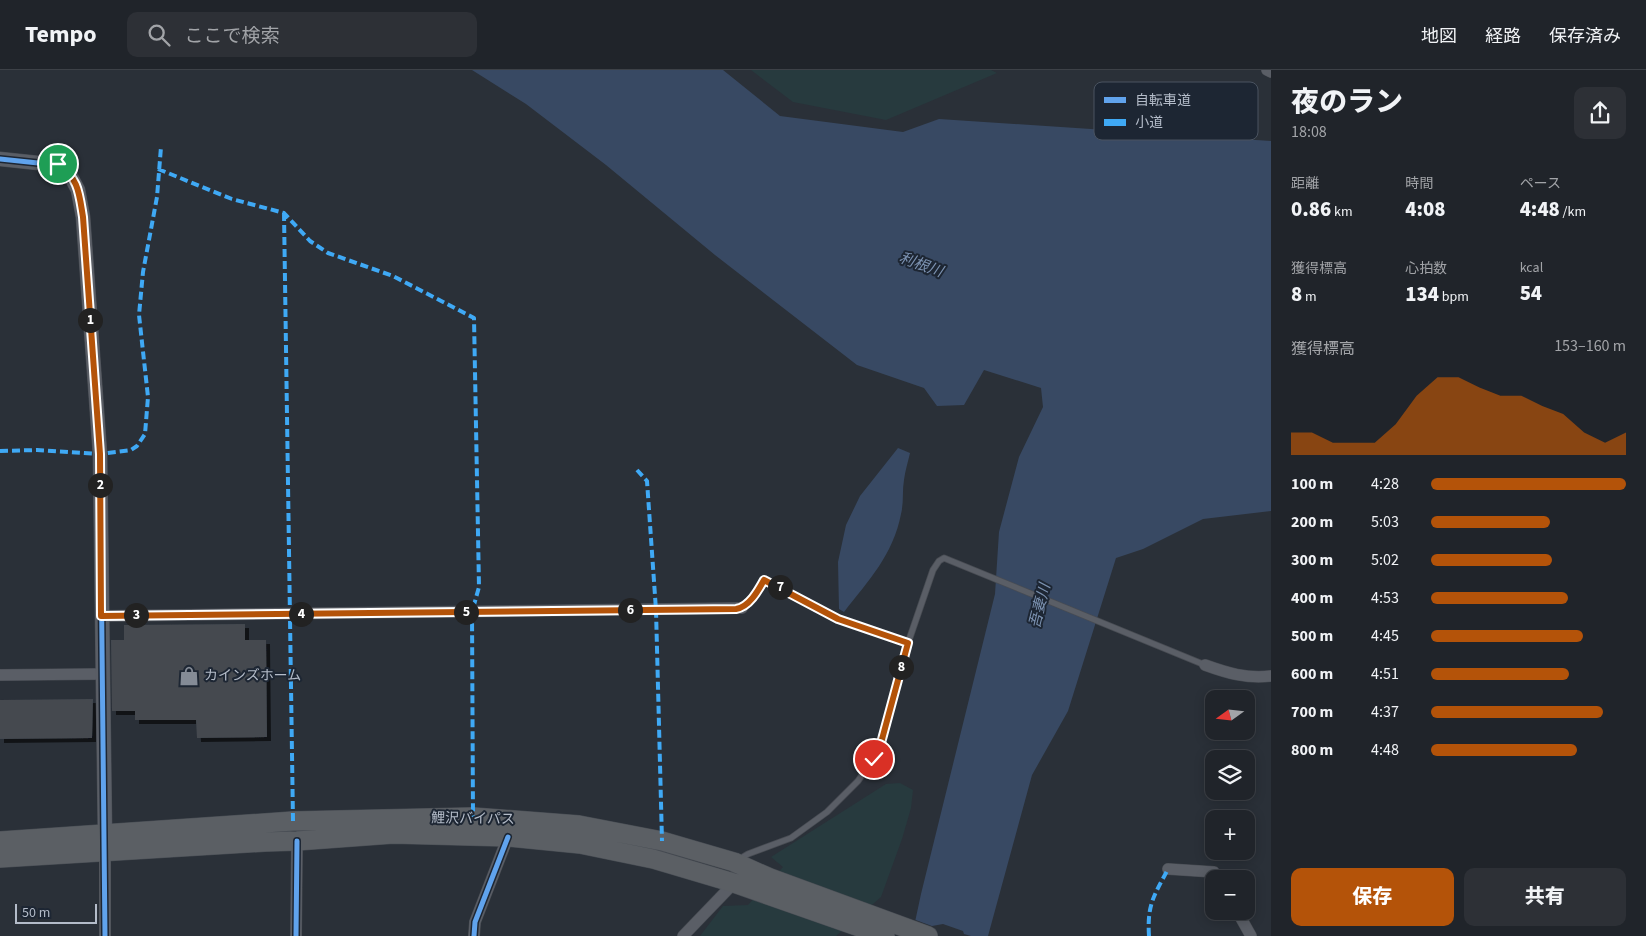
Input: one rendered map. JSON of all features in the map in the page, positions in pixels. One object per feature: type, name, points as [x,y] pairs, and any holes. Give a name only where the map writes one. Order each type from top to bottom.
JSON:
[{"type":"highway","name":"鯉沢バイパス","points":[[0,858],[105,843],[293,821],[474,817],[579,825],[662,841],[734,862],[764,885],[884,936]]},
{"type":"highway","name":"鯉沢バイパス","points":[[0,841],[105,843],[265,842],[394,834],[508,837],[580,844],[653,859],[734,883],[764,885],[928,936]]},
{"type":"street","points":[[1267,70],[1271,72]]},
{"type":"street","points":[[0,158],[58,164],[70,172],[78,190],[83,217],[100,454],[105,936]]},
{"type":"street","points":[[101,616],[742,608]]},
{"type":"street","points":[[1205,664],[1254,678],[1271,676]]},
{"type":"street","points":[[0,675],[102,674]]},
{"type":"street","points":[[474,936],[475,922],[508,837]]},
{"type":"street","points":[[296,936],[297,841]]},
{"type":"street","points":[[1168,869],[1205,871]]},
{"type":"street","points":[[683,936],[734,883]]},
{"type":"street","points":[[1242,920],[1251,936]]},
{"type":"lane","points":[[734,862],[748,854],[791,838],[827,812],[858,781],[874,759],[881,743],[908,643],[933,570],[939,561],[944,558],[953,560],[1106,625],[1205,664]]},
{"type":"lane","points":[[742,608],[747,605],[764,580],[838,619],[908,643]]},
{"type":"green space","points":[[751,70],[991,70],[997,73],[886,120],[793,102]]},
{"type":"green space","points":[[900,783],[913,790],[911,808],[881,897],[836,936],[700,936],[723,906],[748,905],[783,867],[771,857],[886,784]]},
{"type":"water","points":[[472,70],[723,70],[780,116],[903,132],[939,119],[1094,129],[1094,140],[1271,141],[1271,511],[1203,519],[1143,549],[1116,558],[1068,711],[1032,775],[988,936],[912,936],[995,594],[999,532],[1019,457],[1043,407],[1041,388],[984,370],[964,405],[937,406],[924,388],[857,365],[715,255],[606,165],[526,104]]},
{"type":"water","points":[[898,448],[910,453],[904,477],[902,510],[897,529],[879,566],[844,612],[839,609],[838,562],[846,525],[860,496]]},
{"type":"pier","points":[[913,919],[932,926],[943,924],[971,936],[910,936]]},
{"type":"building","name":"カインズホーム","points":[[245,624],[245,640],[266,640],[267,737],[197,738],[196,720],[135,720],[135,711],[112,711],[111,640],[124,640],[124,625]]},
{"type":"building","points":[[93,699],[92,738],[0,739],[0,700]]},
{"type":"marked path","points":[[0,451],[37,450],[100,454],[131,450],[137,446],[145,434],[148,397],[139,315],[143,272],[157,197],[161,147]]},
{"type":"marked path","points":[[158,169],[232,199],[284,213],[310,241],[328,253],[393,276],[474,318],[479,587],[472,612],[473,817]]},
{"type":"marked path","points":[[284,213],[293,821]]},
{"type":"marked path","points":[[637,470],[647,481],[656,610],[662,841]]},
{"type":"marked path","points":[[1149,936],[1150,908],[1168,869]]},
{"type":"cycle path","points":[[0,159],[57,165],[69,173],[78,190],[83,217],[100,454],[105,936]]},
{"type":"cycle path","points":[[101,616],[742,608]]},
{"type":"cycle path","points":[[474,936],[475,922],[508,837]]},
{"type":"cycle path","points":[[296,936],[297,841]]},
{"type":"place","name":"カインズホーム","points":[[189,676]]},
{"type":"route","points":[[58,164],[70,172],[78,190],[83,217],[100,454],[101,616],[736,609],[747,605],[764,580],[838,619],[908,643],[881,743],[874,759]]},
{"type":"water label","name":"利根川","points":[[921,265]]},
{"type":"water label","name":"吾妻川","points":[[1040,606]]}]
